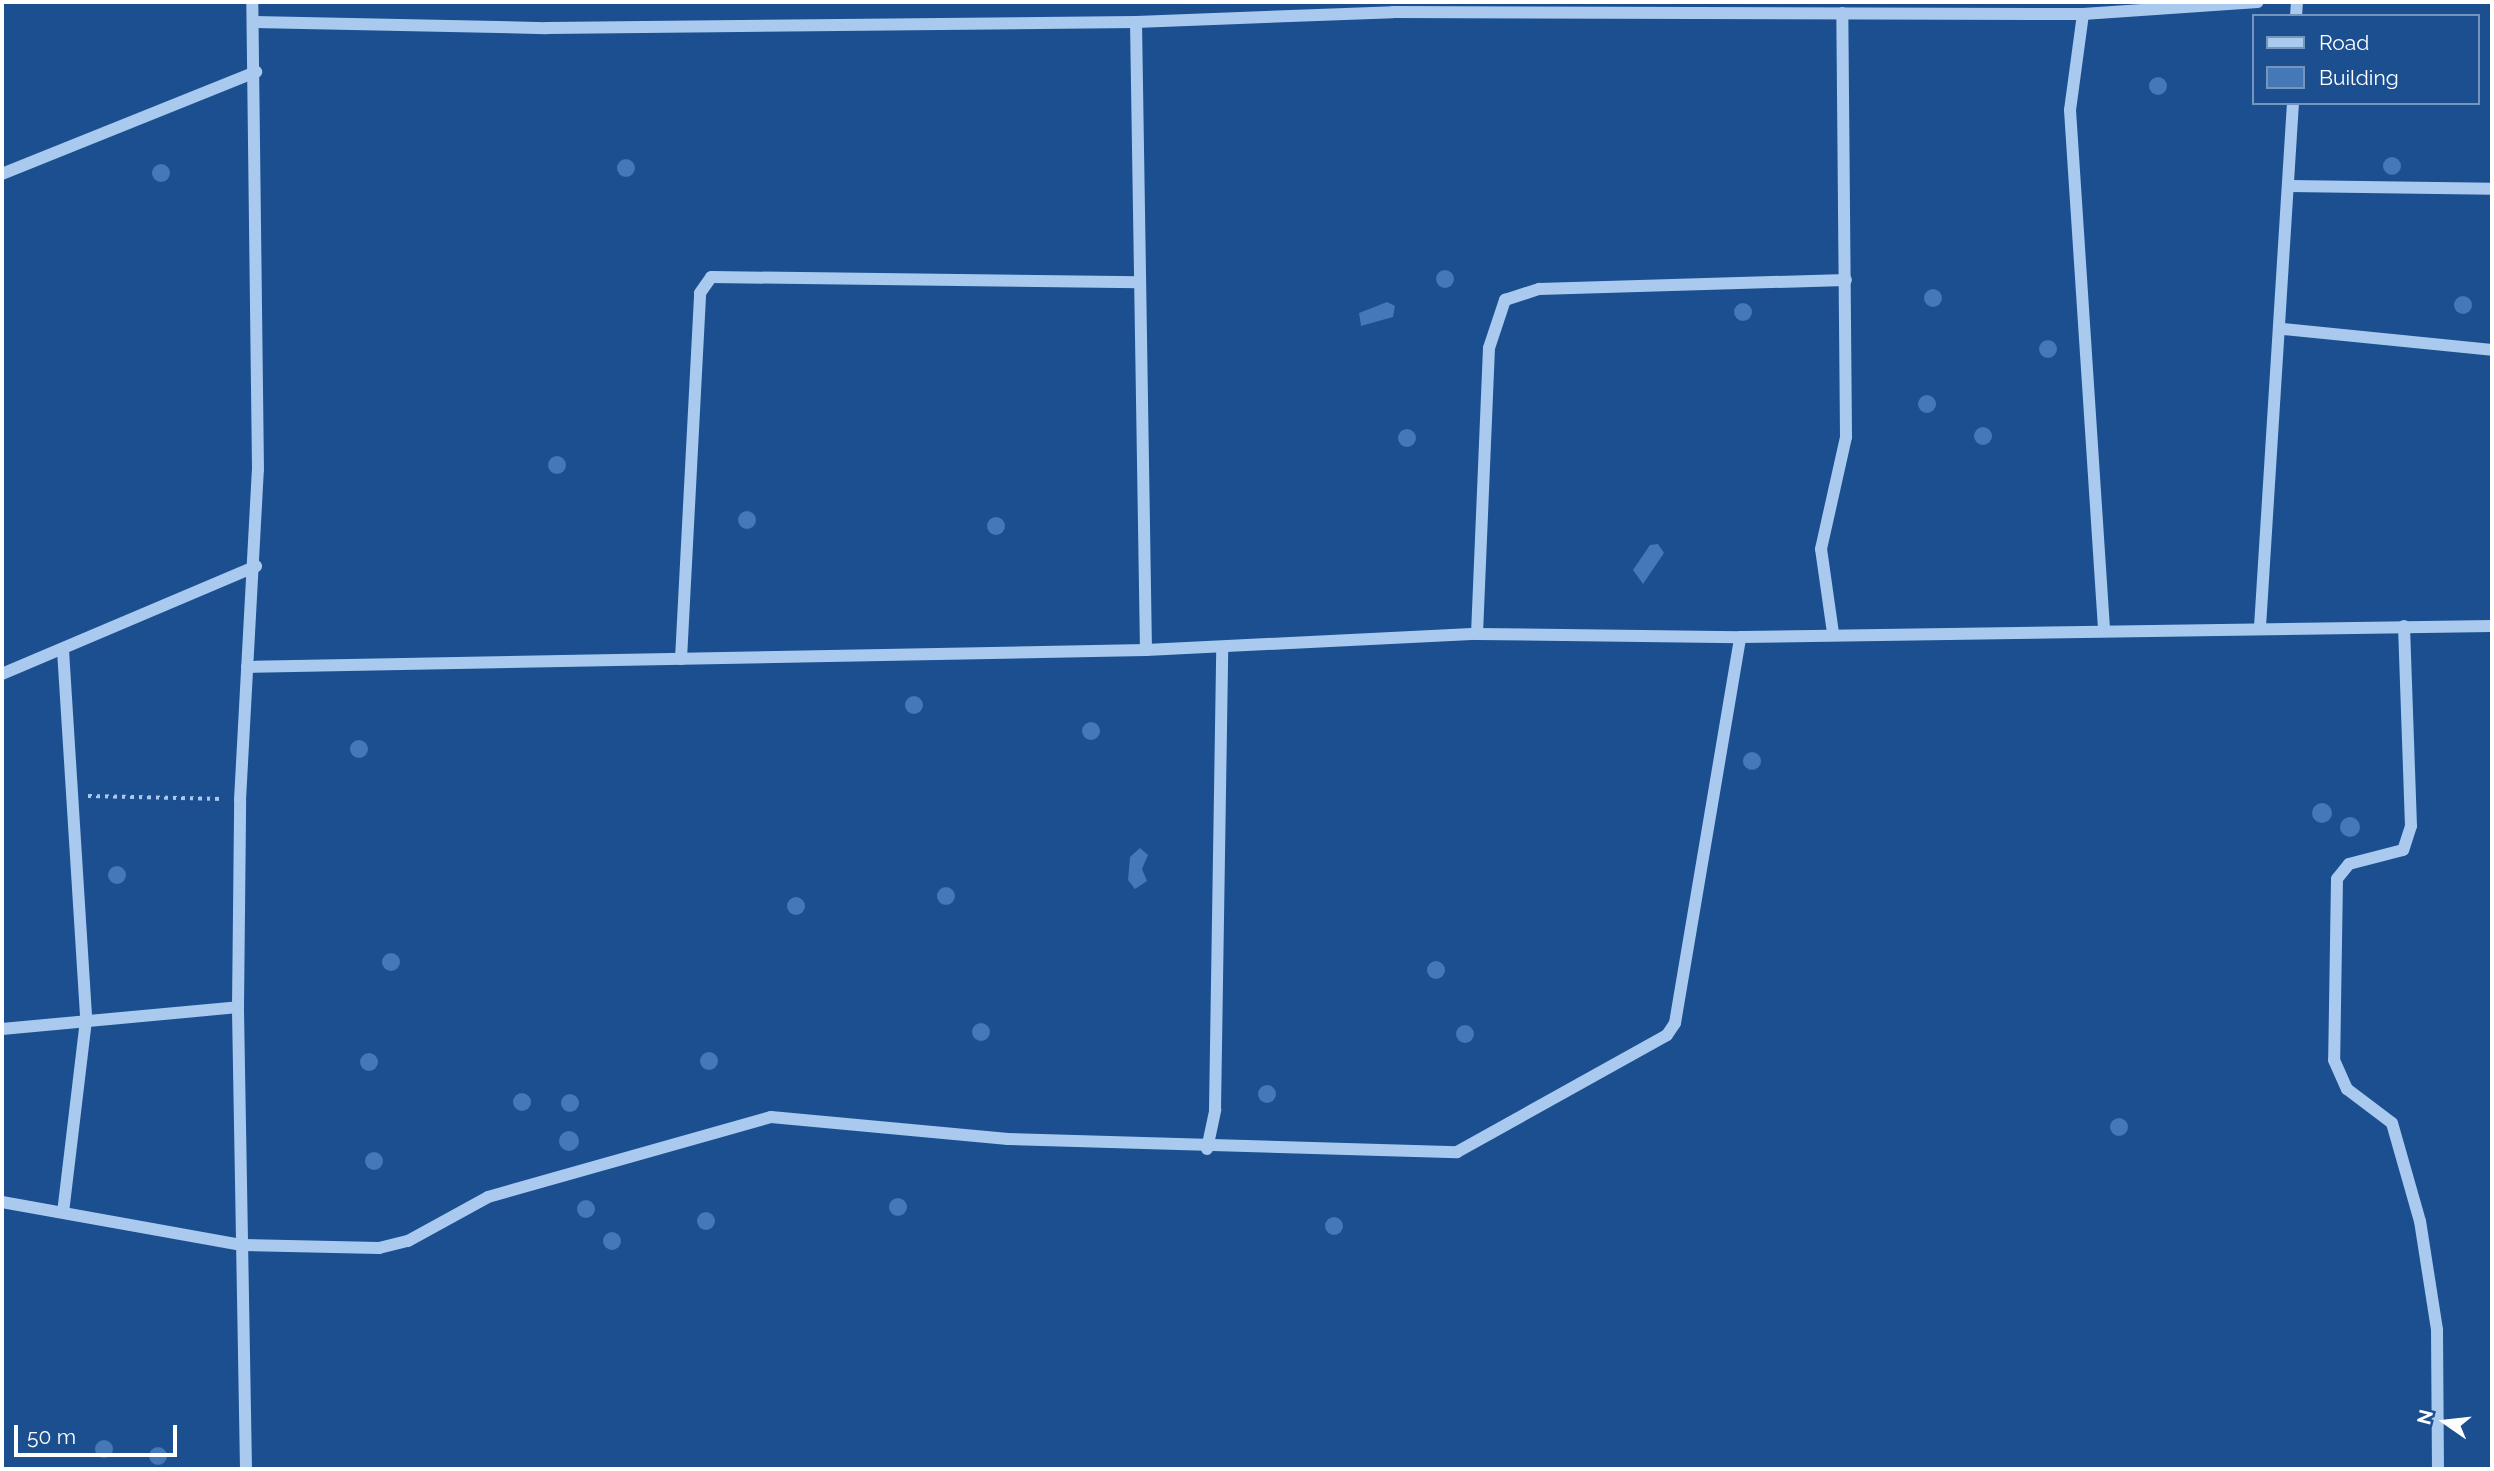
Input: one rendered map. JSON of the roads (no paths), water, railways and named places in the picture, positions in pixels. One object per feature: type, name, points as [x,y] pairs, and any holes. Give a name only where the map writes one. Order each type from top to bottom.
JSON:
[{"type":"street","points":[[246,1469],[238,1007],[240,800],[256,566],[256,72],[252,2]]},
{"type":"street","points":[[254,22],[561,28],[1136,22],[1393,12],[2083,13],[2258,2]]},
{"type":"street","points":[[1833,633],[1821,549],[1846,437],[1842,13]]},
{"type":"street","points":[[2083,13],[2070,110],[2104,629]]},
{"type":"street","points":[[1136,22],[1146,650]]},
{"type":"street","points":[[2,174],[256,72]]},
{"type":"street","points":[[2260,627],[2283,329],[2293,105]]},
{"type":"street","points":[[2289,186],[2492,189]]},
{"type":"street","points":[[681,659],[701,293],[711,277],[1140,282]]},
{"type":"street","points":[[1477,634],[1489,348],[1505,300],[1539,289],[1846,280]]},
{"type":"street","points":[[2283,329],[2492,351]]},
{"type":"street","points":[[2,674],[256,566]]},
{"type":"street","points":[[2404,626],[2411,826],[2403,850],[2349,864],[2337,879],[2334,1060],[2347,1089],[2392,1123],[2420,1221],[2437,1330],[2438,1469]]},
{"type":"street","points":[[247,667],[1146,650],[1477,634],[1740,637],[2104,629],[2492,626]]},
{"type":"street","points":[[2,1202],[242,1245],[379,1248],[408,1241],[488,1197],[771,1118],[1207,1149],[1457,1152],[1667,1035],[1685,990],[1740,637]]},
{"type":"street","points":[[1207,1149],[1216,1110],[1222,647]]},
{"type":"street","points":[[63,650],[68,795],[86,1020],[63,1212]]},
{"type":"street","points":[[2,1029],[238,1007]]}]
